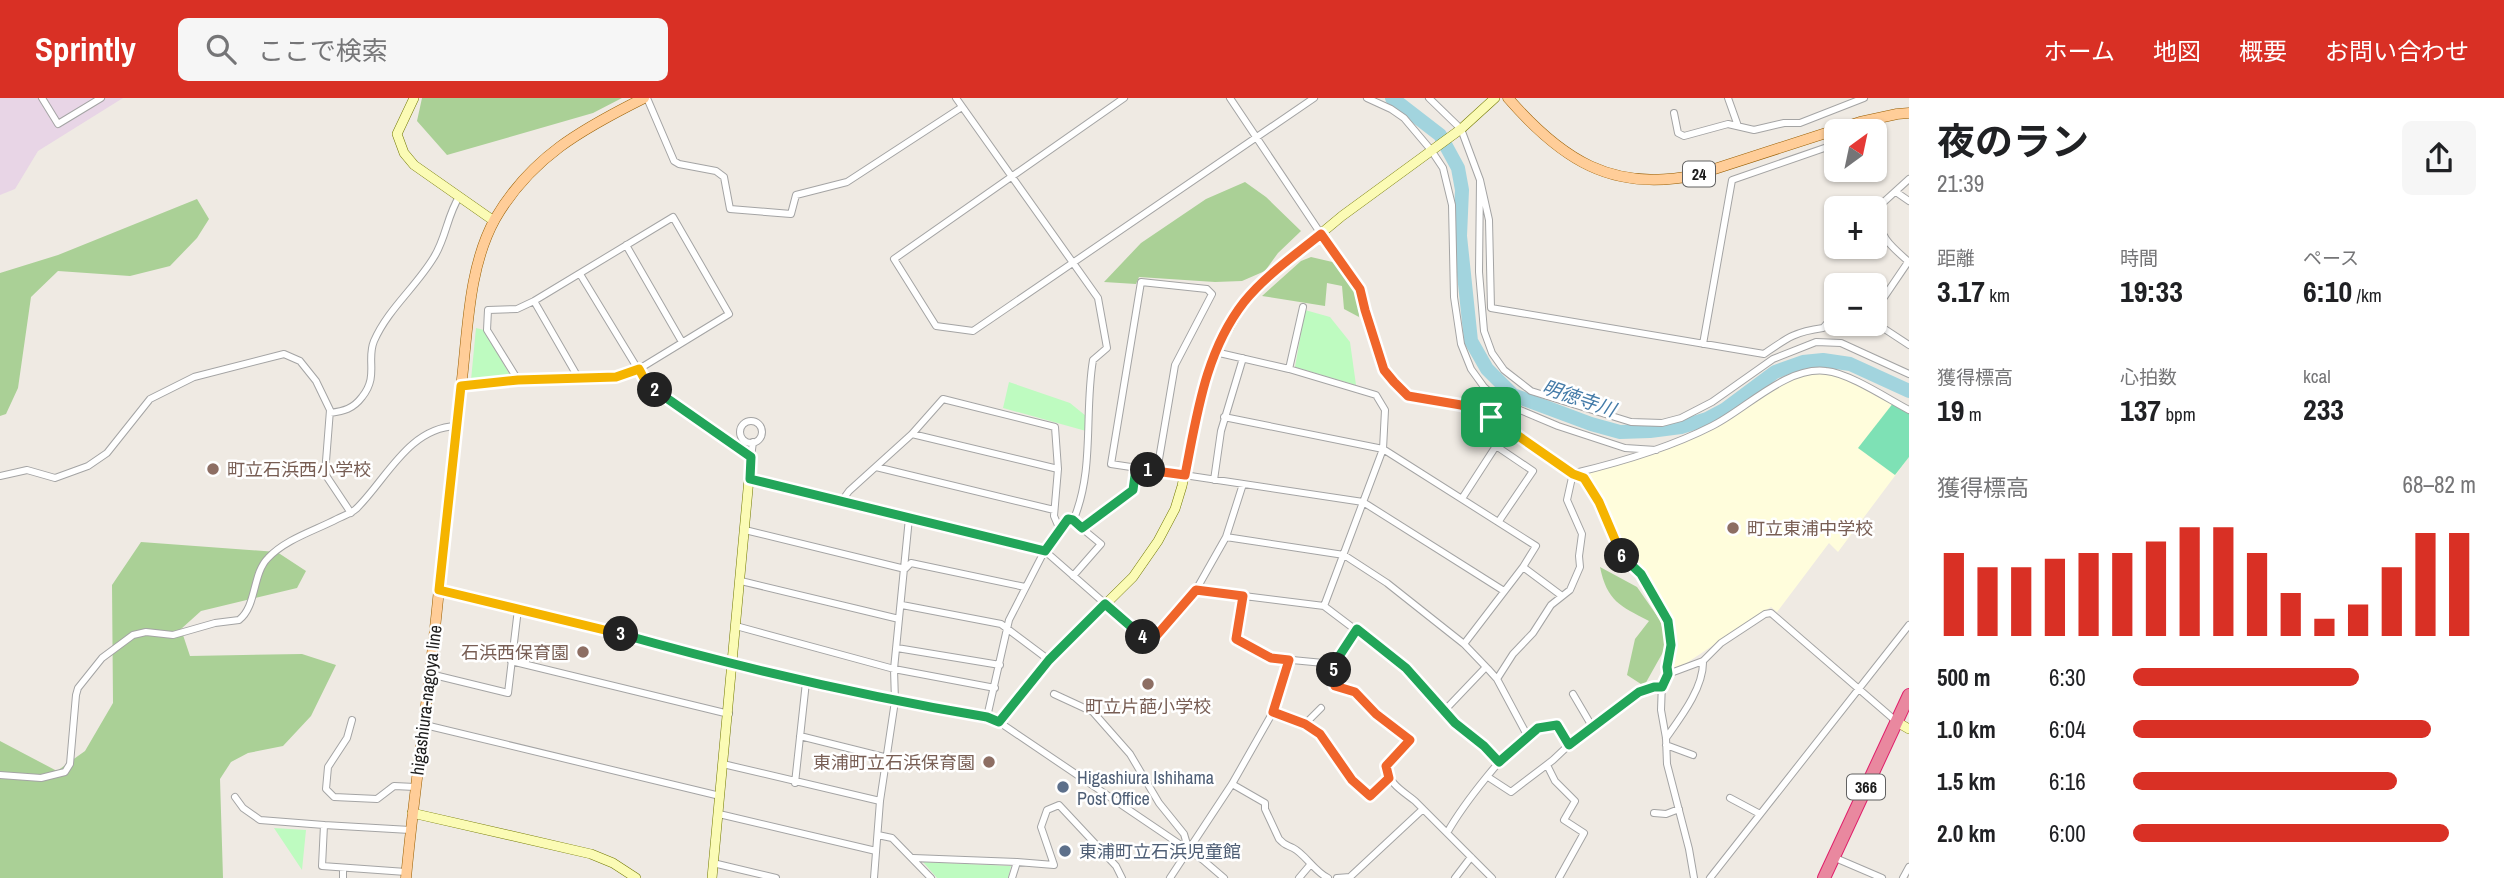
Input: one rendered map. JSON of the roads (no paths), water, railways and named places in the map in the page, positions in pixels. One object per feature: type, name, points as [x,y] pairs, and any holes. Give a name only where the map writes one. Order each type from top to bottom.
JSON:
[{"type":"highway","name":"366","points":[[1824,878],[1909,695]]},
{"type":"main road","name":"higashiura-nagoya line","points":[[406,875],[472,292],[481,254],[494,221],[524,178],[546,156],[580,131],[645,98]]},
{"type":"main road","name":"24","points":[[1508,98],[1546,139],[1585,165],[1611,174],[1653,180],[1672,180],[1727,167],[1824,134]]},
{"type":"main road","name":"24","points":[[1878,119],[1909,113]]},
{"type":"street","points":[[42,98],[58,124],[101,98]]},
{"type":"street","points":[[414,98],[397,134],[404,153],[414,165],[494,221]]},
{"type":"street","points":[[645,98],[674,161],[716,171],[723,177],[730,209],[792,214],[796,195],[847,182],[962,107]]},
{"type":"street","points":[[956,98],[1098,299],[1107,348],[1093,360],[1089,381],[1090,414],[1083,498],[1073,520]]},
{"type":"street","points":[[1124,98],[894,259],[936,326],[973,331],[1314,98]]},
{"type":"street","points":[[1230,98],[1360,289],[1384,370],[1394,382],[1408,396],[1461,405],[1491,417],[1573,474],[1584,478],[1599,502],[1623,558],[1641,574],[1668,621],[1671,645],[1668,674],[1662,687],[1661,710],[1667,764],[1694,878]]},
{"type":"street","points":[[1367,98],[1404,118],[1443,168],[1452,205],[1453,288],[1461,344],[1484,387],[1501,402],[1558,426],[1625,448],[1656,450]]},
{"type":"street","points":[[1429,98],[1461,129],[1480,180],[1489,220],[1491,308],[1764,354],[1793,334],[1824,327]]},
{"type":"street","points":[[999,722],[1049,660],[1133,577],[1158,541],[1175,509],[1185,475],[1204,382],[1215,352],[1244,302],[1277,270],[1321,234],[1461,129],[1495,98]]},
{"type":"street","points":[[1728,98],[1738,126]]},
{"type":"street","points":[[1674,113],[1678,133],[1684,136],[1728,124],[1754,130],[1800,123],[1864,98]]},
{"type":"street","points":[[1703,344],[1732,180],[1824,148]]},
{"type":"street","points":[[1887,292],[1909,262],[1886,242],[1876,209],[1909,179]]},
{"type":"street","points":[[1480,180],[1479,272],[1484,331],[1492,353],[1504,370],[1531,391],[1631,422],[1662,423],[1681,418],[1712,402],[1773,359],[1816,342],[1841,343],[1909,374]]},
{"type":"street","points":[[1896,192],[1909,201]]},
{"type":"street","points":[[330,413],[349,410],[362,398],[372,382],[372,344],[386,318],[419,281],[436,254],[447,230],[451,210],[459,197]]},
{"type":"street","points":[[461,386],[518,380],[616,377],[639,369],[729,314],[673,217],[534,301],[517,309],[488,310],[487,330],[518,380]]},
{"type":"street","points":[[626,245],[682,342]]},
{"type":"street","points":[[580,274],[647,384],[751,457]]},
{"type":"street","points":[[1157,471],[1175,365],[1212,294],[1207,289],[1141,282],[1111,464],[1214,480],[1363,502],[1504,591]]},
{"type":"street","points":[[534,301],[579,379]]},
{"type":"street","points":[[1289,369],[1303,307]]},
{"type":"street","points":[[1887,331],[1909,345]]},
{"type":"street","points":[[1215,352],[1289,369],[1376,395],[1385,410],[1383,449],[1324,606]]},
{"type":"street","points":[[0,476],[27,470],[55,478],[88,466],[107,453],[150,399],[194,377],[284,354],[300,361],[316,381],[330,413],[325,474],[351,513]]},
{"type":"street","points":[[1214,480],[1224,417],[1243,358]]},
{"type":"street","points":[[1573,474],[1656,450],[1714,425],[1779,383],[1801,374],[1826,370],[1854,381],[1909,410]]},
{"type":"street","points":[[841,502],[912,434],[943,399],[1055,426],[1058,469],[1054,516],[1059,530]]},
{"type":"street","points":[[1491,417],[1501,402]]},
{"type":"street","points":[[1224,417],[1383,449],[1536,545],[1523,567],[1464,644]]},
{"type":"street","points":[[0,775],[41,778],[65,772],[70,764],[78,688],[102,658],[133,635],[146,632],[173,635],[215,623],[239,620],[248,607],[264,562],[269,556],[292,540],[351,513],[395,461],[422,437],[446,426],[456,426]]},
{"type":"street","points":[[912,434],[1058,469]]},
{"type":"street","points":[[712,878],[752,442]]},
{"type":"street","points":[[1463,498],[1496,446],[1533,471],[1499,521]]},
{"type":"street","points":[[876,467],[1054,510]]},
{"type":"street","points":[[1082,528],[1133,490],[1136,468]]},
{"type":"street","points":[[1497,680],[1513,654],[1534,633],[1552,606],[1570,590],[1580,567],[1582,534],[1567,500],[1573,474]]},
{"type":"street","points":[[750,479],[1045,551],[1150,643],[1196,590],[1226,537],[1243,484]]},
{"type":"street","points":[[874,878],[880,802],[895,701],[894,669],[909,518]]},
{"type":"street","points":[[987,717],[1007,627],[1045,551],[1068,519],[1073,520],[1101,544],[1073,576]]},
{"type":"street","points":[[745,530],[905,569]]},
{"type":"street","points":[[1226,537],[1344,555],[1387,583],[1464,644],[1486,667],[1497,680],[1527,735]]},
{"type":"street","points":[[905,569],[911,563],[1026,587]]},
{"type":"street","points":[[1523,567],[1562,596]]},
{"type":"street","points":[[741,581],[899,619]]},
{"type":"street","points":[[439,590],[593,627],[732,666],[895,701],[987,717],[999,722],[1189,851],[1224,878]]},
{"type":"street","points":[[1196,590],[1324,606],[1406,668],[1455,723],[1499,762]]},
{"type":"street","points":[[1243,596],[1236,639],[1271,658],[1334,664]]},
{"type":"street","points":[[902,605],[1001,624],[1049,660]]},
{"type":"street","points":[[430,674],[508,693],[517,609]]},
{"type":"street","points":[[1668,674],[1703,661],[1721,643],[1765,614],[1771,613],[1896,722],[1909,729]]},
{"type":"street","points":[[1710,878],[1909,625]]},
{"type":"street","points":[[736,626],[894,669],[995,688]]},
{"type":"street","points":[[1357,629],[1334,664],[1335,686],[1355,692],[1376,714],[1410,740],[1386,766],[1389,778],[1492,878]]},
{"type":"street","points":[[897,648],[1000,665]]},
{"type":"street","points":[[1170,878],[1232,784],[1273,712],[1289,660]]},
{"type":"street","points":[[512,661],[729,714]]},
{"type":"street","points":[[1666,741],[1693,694],[1703,670],[1703,661]]},
{"type":"street","points":[[1446,710],[1486,667]]},
{"type":"street","points":[[795,783],[806,682]]},
{"type":"street","points":[[1488,777],[1511,792],[1639,692],[1662,687]]},
{"type":"street","points":[[1054,694],[1093,712],[1130,754],[1159,803],[1184,834],[1189,851]]},
{"type":"street","points":[[1573,694],[1593,727]]},
{"type":"street","points":[[1305,724],[1321,708]]},
{"type":"street","points":[[1273,712],[1305,724],[1320,734],[1352,780],[1370,796],[1389,778]]},
{"type":"street","points":[[352,720],[347,738],[328,767],[326,789],[330,794],[334,797],[377,799],[394,786],[415,787]]},
{"type":"street","points":[[425,725],[720,796]]},
{"type":"street","points":[[1447,833],[1499,762],[1527,735],[1538,728],[1557,725],[1569,745]]},
{"type":"street","points":[[800,736],[887,758]]},
{"type":"street","points":[[1666,741],[1693,755]]},
{"type":"street","points":[[723,764],[880,802]]},
{"type":"street","points":[[1547,765],[1555,782],[1575,801],[1564,820],[1584,833],[1559,878]]},
{"type":"street","points":[[1232,784],[1265,803],[1265,809],[1283,844],[1295,848],[1310,865],[1328,878]]},
{"type":"street","points":[[235,797],[243,808],[260,820],[410,830]]},
{"type":"street","points":[[1730,798],[1760,814]]},
{"type":"street","points":[[913,858],[1054,865],[1041,827],[1047,810],[1059,805],[1116,866],[1122,878]]},
{"type":"street","points":[[1654,813],[1666,814],[1679,809]]},
{"type":"street","points":[[1337,878],[1350,877],[1423,810]]},
{"type":"street","points":[[412,813],[591,854],[613,863],[636,878]]},
{"type":"street","points":[[719,814],[876,851]]},
{"type":"street","points":[[324,825],[322,866],[406,875]]},
{"type":"street","points":[[878,835],[892,838],[931,878]]},
{"type":"street","points":[[1833,857],[1882,878]]},
{"type":"street","points":[[1454,878],[1471,858]]},
{"type":"street","points":[[1012,878],[1017,862]]},
{"type":"street","points":[[713,863],[776,878]]},
{"type":"street","points":[[1299,878],[1310,865]]},
{"type":"street","points":[[343,867],[343,878]]},
{"type":"street","points":[[1903,878],[1909,867]]},
{"type":"waterway","name":"明徳寺川","points":[[1392,98],[1440,135],[1458,168],[1462,190],[1460,236],[1471,341],[1487,369],[1513,395],[1620,432],[1681,427],[1707,419],[1724,410],[1775,372],[1803,362],[1823,360],[1850,364],[1909,391]]},
{"type":"place","name":"町立石浜西小学校","points":[[213,469]]},
{"type":"place","name":"町立東浦中学校","points":[[1733,528]]},
{"type":"place","name":"石浜西保育園","points":[[583,652]]},
{"type":"place","name":"町立片葩小学校","points":[[1148,684]]},
{"type":"place","name":"東浦町立石浜保育園","points":[[989,762]]},
{"type":"place","name":"Higashiura Ishihama Post Office","points":[[1063,787]]},
{"type":"place","name":"東浦町立石浜児童館","points":[[1065,851]]}]
